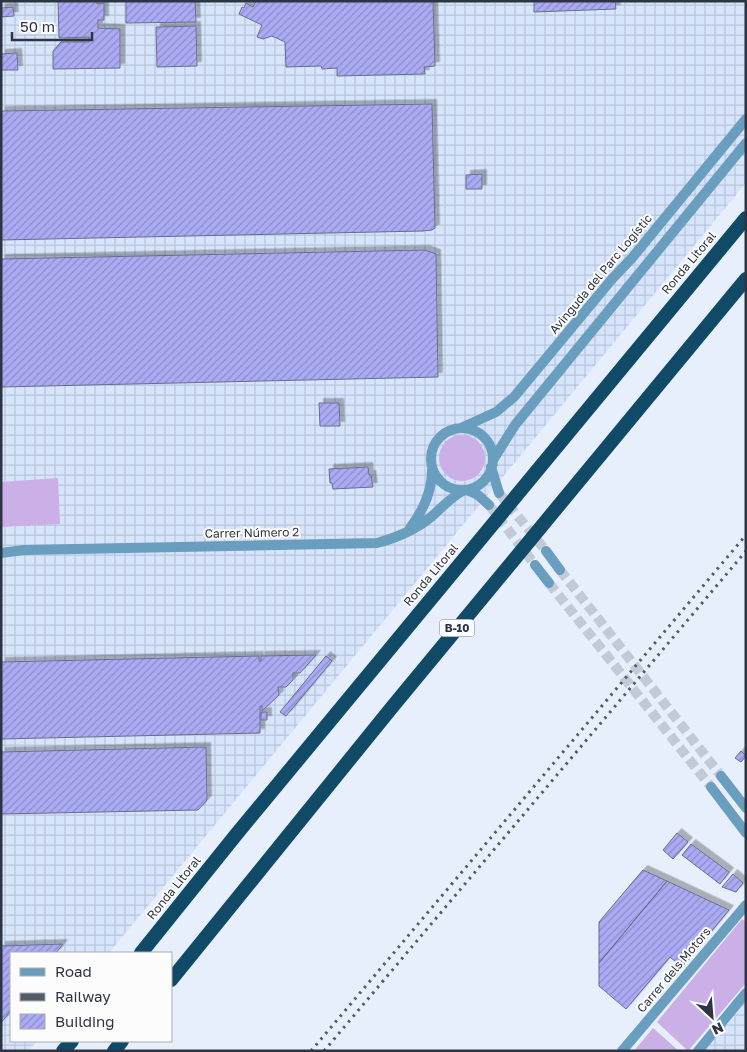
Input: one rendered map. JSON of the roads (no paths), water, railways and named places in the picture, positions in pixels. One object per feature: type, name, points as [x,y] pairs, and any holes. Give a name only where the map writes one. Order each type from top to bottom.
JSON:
[{"type":"highway","name":"Ronda Litoral","points":[[142,952],[246,822],[746,218]]},
{"type":"highway","name":"B-10","points":[[172,979],[389,711],[746,279]]},
{"type":"street","name":"Avinguda del Parc Logístic","points":[[461,428],[490,415],[514,397],[612,279],[632,258],[746,118]]},
{"type":"street","points":[[466,490],[479,485],[486,478],[515,425],[746,143]]},
{"type":"street","points":[[489,505],[478,495],[466,490],[451,489],[436,477],[430,459],[432,449],[437,441],[452,429],[461,428],[471,429],[484,438],[492,450],[492,464],[499,493]]},
{"type":"street","points":[[406,532],[417,520],[426,502],[432,468]]},
{"type":"street","name":"Carrer Número 2","points":[[1,553],[24,550],[376,543],[406,532],[431,517],[454,496],[466,490]]},
{"type":"street","name":"Carrer Número 2","points":[[1,546],[24,550]]},
{"type":"street","points":[[546,551],[560,570]]},
{"type":"street","points":[[535,565],[549,583]]},
{"type":"street","points":[[721,776],[746,808]]},
{"type":"street","points":[[711,788],[746,833]]},
{"type":"street","name":"Carrer dels Motors","points":[[622,1051],[746,905]]},
{"type":"street","points":[[698,1051],[746,993]]},
{"type":"tunnel","points":[[499,493],[546,551]]},
{"type":"tunnel","points":[[489,505],[535,565]]},
{"type":"tunnel","points":[[560,570],[721,776]]},
{"type":"tunnel","points":[[549,583],[711,787]]},
{"type":"railway","points":[[311,1051],[746,535]]},
{"type":"railway","points":[[324,1051],[746,551]]}]
